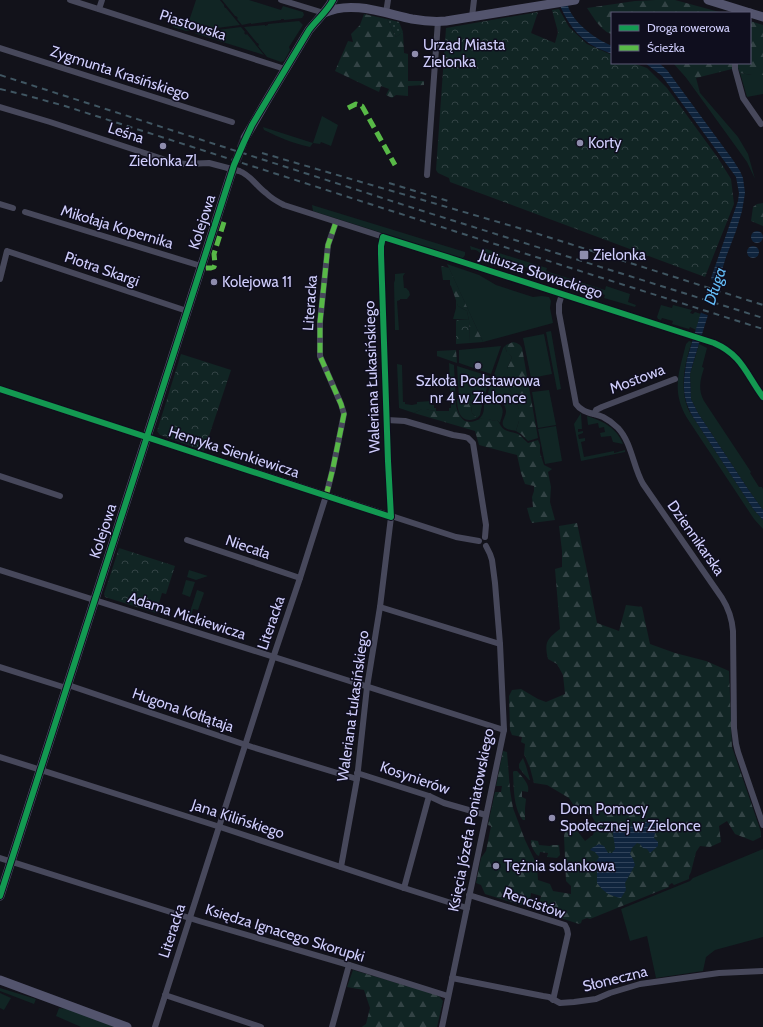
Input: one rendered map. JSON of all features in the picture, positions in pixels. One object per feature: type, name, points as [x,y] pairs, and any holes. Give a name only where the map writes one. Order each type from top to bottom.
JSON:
[{"type":"street","name":"Piastowska","points":[[70,0],[285,69]]},
{"type":"street","points":[[99,9],[102,0]]},
{"type":"street","points":[[281,0],[324,14]]},
{"type":"street","points":[[386,13],[388,0]]},
{"type":"street","points":[[472,17],[474,0]]},
{"type":"street","points":[[245,138],[285,69],[312,27],[324,14],[342,2],[418,20],[438,22],[575,0]]},
{"type":"street","points":[[708,0],[745,12]]},
{"type":"street","points":[[751,14],[763,17]]},
{"type":"street","points":[[427,175],[438,22]]},
{"type":"street","name":"Zygmunta Krasińskiego","points":[[0,48],[232,122]]},
{"type":"street","points":[[735,64],[743,98],[761,124]]},
{"type":"street","name":"Leśna","points":[[3,108],[59,124],[175,163],[209,163],[233,171]]},
{"type":"street","name":"Juliusza Słowackiego","points":[[233,171],[247,175],[265,193],[284,205],[705,340]]},
{"type":"street","name":"Kolejowa","points":[[0,896],[188,311],[201,266],[233,171]]},
{"type":"street","points":[[0,204],[13,208]]},
{"type":"street","name":"Mikołaja Kopernika","points":[[25,212],[201,266]]},
{"type":"street","name":"Literacka","points":[[155,1027],[300,578],[326,496],[333,468],[344,414],[320,356],[320,322],[328,245],[336,222]]},
{"type":"street","name":"Waleriana Łukasińskiego","points":[[341,867],[357,776],[367,687],[380,607],[391,517],[384,360],[381,246],[383,237]]},
{"type":"street","name":"Piotra Skargi","points":[[0,279],[7,251],[188,311]]},
{"type":"street","name":"Dziennikarska","points":[[562,294],[558,313],[577,406],[580,409],[610,421],[622,433],[643,484],[722,598],[730,612],[733,631],[734,728],[736,744],[763,825]]},
{"type":"street","name":"Mostowa","points":[[594,414],[596,410],[602,407],[675,379]]},
{"type":"street","name":"Henryka Sienkiewicza","points":[[0,389],[391,517],[458,538],[479,541]]},
{"type":"street","points":[[387,420],[405,421],[465,437],[473,443],[486,525],[485,537],[488,540],[486,546],[481,545],[479,541],[481,537],[485,537]]},
{"type":"street","points":[[0,476],[60,496]]},
{"type":"street","name":"Niecała","points":[[187,540],[300,578]]},
{"type":"street","name":"Księcia Józefa Poniatowskiego","points":[[442,1027],[504,730],[500,644],[493,566],[486,546]]},
{"type":"street","name":"Adama Mickiewicza","points":[[0,570],[273,658],[504,730]]},
{"type":"street","points":[[380,607],[500,644]]},
{"type":"street","name":"Hugona Kołłątaja","points":[[0,667],[63,687],[74,687],[246,744],[357,776]]},
{"type":"street","name":"Jana Kilińskiego","points":[[0,757],[467,908]]},
{"type":"street","name":"Kosynierów","points":[[357,776],[429,796],[444,803],[486,815]]},
{"type":"street","points":[[404,888],[429,796]]},
{"type":"street","name":"Księdza Ignacego Skorupki","points":[[0,858],[190,918],[448,996]]},
{"type":"street","name":"Rencistów","points":[[470,895],[565,925],[568,934],[553,1000]]},
{"type":"street","points":[[332,1027],[349,965]]},
{"type":"street","name":"Słoneczna","points":[[452,978],[549,997],[560,1003],[596,999],[640,984],[719,974],[763,971]]},
{"type":"street","points":[[0,980],[127,1027]]},
{"type":"street","points":[[165,995],[261,1027]]},
{"type":"green space","points":[[196,0],[220,0],[240,25],[186,31],[173,27],[174,23],[187,27]]},
{"type":"green space","points":[[222,0],[249,0],[281,10],[283,6],[303,12],[304,15],[302,18],[281,19],[242,25],[237,19],[238,18]]},
{"type":"green space","points":[[675,0],[719,12],[611,12],[611,34],[601,27],[587,8],[635,1]]},
{"type":"green space","points":[[559,9],[569,27],[587,44],[611,55],[611,64],[636,64],[647,68],[667,88],[718,158],[731,179],[734,204],[705,277],[450,182],[449,178],[438,173],[436,170],[446,28],[538,12],[531,33],[555,43],[558,32],[552,10]]},
{"type":"green space","points":[[364,14],[387,19],[396,37],[403,32],[404,53],[408,54],[408,81],[424,81],[424,85],[408,86],[408,96],[396,95],[392,98],[386,95],[389,89],[381,86],[379,92],[335,71],[348,41],[353,42],[351,34],[360,25]]},
{"type":"green space","points":[[387,19],[399,22],[403,32],[396,37]]},
{"type":"green space","points":[[299,21],[303,25],[289,47],[290,50],[284,61],[281,62],[267,57],[258,46],[258,43],[244,27],[265,26],[268,24]]},
{"type":"green space","points":[[751,21],[763,25],[763,75],[740,73],[738,64],[751,64]]},
{"type":"green space","points":[[241,27],[245,32],[244,33],[246,35],[247,34],[264,55],[194,33]]},
{"type":"green space","points":[[674,64],[732,64],[732,69],[696,78],[700,93]]},
{"type":"green space","points":[[682,72],[738,137],[748,154],[755,179],[747,162]]},
{"type":"green space","points":[[740,73],[763,75],[763,94],[747,97]]},
{"type":"green space","points":[[322,116],[338,125],[331,146],[321,142],[320,144],[313,143]]},
{"type":"green space","points":[[263,127],[313,143],[310,147],[292,142],[264,130]]},
{"type":"green space","points":[[763,203],[763,226],[751,221],[753,207],[757,204]]},
{"type":"green space","points":[[312,205],[465,252],[465,255],[461,258],[316,212],[313,211]]},
{"type":"green space","points":[[470,246],[482,250],[483,248],[547,268],[546,271],[605,290],[606,286],[630,294],[628,302],[636,305],[635,307],[604,298],[605,295],[541,275],[538,271],[481,254],[477,250],[471,250]]},
{"type":"green space","points":[[447,264],[479,275],[496,285],[533,297],[549,297],[551,301],[550,308],[553,323],[483,342]]},
{"type":"green space","points":[[441,266],[449,268],[483,342],[470,343],[467,311],[458,306],[450,285],[450,280],[443,280]]},
{"type":"green space","points":[[405,273],[403,276],[404,288],[409,291],[410,295],[407,299],[400,299],[397,301],[399,330],[395,330],[395,274]]},
{"type":"green space","points":[[456,298],[458,306],[467,311],[469,320],[453,319],[456,308]]},
{"type":"green space","points":[[661,305],[672,308],[673,305],[692,310],[690,313],[693,314],[695,312],[701,314],[696,330],[690,327],[689,329],[672,324],[673,321],[662,318],[661,320],[658,319],[657,317]]},
{"type":"green space","points":[[456,320],[469,320],[470,343],[456,344]]},
{"type":"green space","points":[[551,331],[561,389],[557,390],[546,332]]},
{"type":"green space","points":[[544,334],[552,374],[531,378],[523,338]]},
{"type":"green space","points":[[689,341],[692,342],[685,365],[684,374],[684,390],[687,407],[754,510],[763,520],[763,529],[754,519],[687,418],[682,408],[679,399],[678,381],[686,344]]},
{"type":"green space","points":[[513,342],[522,348],[538,438],[528,441],[516,431],[519,421],[519,409],[508,386],[506,377],[507,369],[512,357],[507,353],[506,345]]},
{"type":"green space","points":[[699,344],[707,348],[702,367],[704,368],[700,385],[702,397],[751,472],[750,473],[759,487],[762,487],[763,510],[698,413],[691,399],[690,374]]},
{"type":"green space","points":[[506,345],[506,351],[512,357],[507,369],[508,386],[519,409],[519,421],[516,431],[504,427],[503,421],[506,411],[501,402],[498,400],[491,400],[484,404],[503,348]]},
{"type":"green space","points":[[501,346],[491,374],[459,363],[459,350]]},
{"type":"green space","points":[[456,350],[457,363],[437,356],[437,351]]},
{"type":"green space","points":[[181,354],[231,370],[204,451],[160,435],[157,431]]},
{"type":"green space","points":[[449,363],[454,365],[456,406],[451,406]]},
{"type":"green space","points":[[397,364],[402,365],[403,402],[405,402],[405,404],[412,405],[417,404],[417,402],[431,401],[431,405],[434,405],[436,411],[424,409],[414,413],[399,408]]},
{"type":"green space","points":[[457,366],[489,376],[490,378],[480,415],[477,418],[472,413],[470,399],[459,399]]},
{"type":"green space","points":[[549,390],[556,425],[538,428],[532,392]]},
{"type":"green space","points":[[457,399],[470,399],[472,413],[477,418],[472,420],[464,419],[459,413]]},
{"type":"green space","points":[[490,402],[498,403],[503,410],[500,423],[497,420],[479,419],[483,413],[484,405]]},
{"type":"green space","points":[[451,406],[456,406],[462,419],[467,422],[485,418],[497,420],[504,429],[518,434],[528,443],[538,440],[544,465],[552,469],[548,472],[551,487],[550,502],[555,520],[532,523],[527,508],[533,507],[532,497],[534,486],[525,484],[517,455],[479,445],[475,431],[414,413],[422,409],[449,411]]},
{"type":"green space","points":[[581,413],[582,429],[578,429],[578,432],[583,431],[583,433],[578,435],[579,439],[585,438],[585,441],[581,442],[584,457],[614,451],[614,453],[625,450],[625,452],[581,461],[574,424]]},
{"type":"green space","points":[[587,416],[599,420],[613,429],[623,444],[613,442],[611,436],[601,437],[600,433],[605,432],[604,427],[599,428],[598,423],[588,425]]},
{"type":"green space","points":[[556,426],[562,461],[545,464],[538,429]]},
{"type":"green space","points":[[577,523],[597,623],[619,631],[626,605],[642,607],[650,644],[675,653],[706,661],[729,671],[732,747],[761,832],[761,837],[753,841],[735,834],[727,821],[719,826],[721,842],[710,847],[700,846],[696,852],[689,879],[674,885],[672,883],[669,887],[590,919],[587,918],[582,920],[579,924],[533,909],[539,903],[541,896],[531,893],[530,902],[521,905],[485,894],[481,885],[476,883],[481,858],[486,851],[491,826],[488,825],[495,792],[501,792],[502,786],[496,786],[503,751],[507,752],[513,808],[525,840],[537,865],[538,880],[550,884],[553,891],[571,894],[571,886],[566,881],[564,836],[566,826],[575,828],[585,841],[593,835],[596,824],[592,816],[576,809],[569,798],[547,785],[534,783],[524,754],[525,744],[521,742],[522,737],[512,735],[510,730],[509,696],[512,690],[521,689],[546,702],[565,694],[563,675],[557,664],[548,659],[546,649],[549,638],[560,629],[555,569],[562,567],[559,526]]},
{"type":"green space","points":[[119,548],[175,566],[166,594],[162,593],[156,613],[105,597],[104,594]]},
{"type":"green space","points":[[189,570],[208,576],[196,580],[187,577]]},
{"type":"green space","points":[[186,580],[195,582],[190,597],[182,594]]},
{"type":"green space","points":[[197,590],[204,593],[198,610],[193,609],[191,615],[189,615]]},
{"type":"green space","points":[[523,758],[530,780],[519,768],[519,764]]},
{"type":"green space","points":[[514,771],[517,771],[526,781],[528,786],[528,792],[522,791],[522,797],[526,799],[525,820],[523,820],[517,810]]},
{"type":"green space","points":[[531,840],[538,841],[539,845],[559,845],[560,855],[557,858],[547,857],[548,853],[540,852],[539,856],[537,855],[532,846]]},
{"type":"green space","points":[[763,849],[763,937],[715,950],[706,957],[703,971],[656,978],[647,936],[630,941],[621,909]]},
{"type":"green space","points":[[353,970],[438,995],[443,1001],[437,1027],[362,1027],[366,1024],[370,1008],[364,990],[347,987]]},
{"type":"green space","points":[[0,988],[36,999],[34,1004],[0,991]]},
{"type":"green space","points":[[0,993],[11,998],[4,1010],[0,1008]]},
{"type":"green space","points":[[59,1008],[68,1009],[116,1027],[81,1027],[56,1016]]},
{"type":"water","points":[[558,0],[566,0],[572,15],[577,21],[593,36],[611,46],[611,54],[597,48],[583,39],[564,15]]},
{"type":"water","name":"Długa","points":[[646,64],[660,64],[667,70],[733,160],[743,178],[745,193],[742,211],[726,257],[690,374],[691,399],[698,413],[763,510],[763,520],[754,510],[693,417],[686,402],[684,389],[687,359],[712,275],[738,201],[739,193],[736,177],[662,76]]},
{"type":"water","points":[[755,231],[759,231],[763,237],[759,243],[755,243],[751,239],[751,235]]},
{"type":"water","points":[[751,246],[755,246],[759,252],[755,258],[751,258],[747,254],[747,250]]},
{"type":"water","points":[[651,820],[657,824],[654,838],[658,842],[658,846],[650,853],[647,849],[643,848],[637,843],[632,848],[630,854],[635,865],[625,883],[626,890],[621,898],[607,893],[597,883],[596,862],[599,857],[595,852],[590,850],[599,844],[604,846],[608,853],[612,853],[615,849],[613,834],[614,825],[631,826]]},
{"type":"pier","points":[[710,279],[721,282],[717,294],[706,291]]},
{"type":"pier","points":[[704,296],[715,300],[710,316],[699,312]]},
{"type":"tunnel","points":[[231,174],[245,138]]},
{"type":"railway","points":[[0,75],[429,213],[763,318]]},
{"type":"railway","points":[[0,89],[65,106],[763,329]]},
{"type":"railway","points":[[262,153],[529,231],[763,305]]},
{"type":"railway","points":[[389,183],[448,201]]},
{"type":"marked path","points":[[348,108],[356,104],[362,106],[395,165]]},
{"type":"marked path","points":[[206,268],[214,267],[214,254],[224,222]]},
{"type":"marked path","points":[[326,496],[344,414],[320,356],[320,322],[328,245],[336,222]]},
{"type":"cycle path","points":[[0,896],[234,165],[252,125],[309,30],[333,0]]},
{"type":"cycle path","points":[[0,389],[391,517],[381,254],[383,237],[714,343],[731,353],[737,359],[763,397]]},
{"type":"place","name":"Urząd Miasta Zielonka","points":[[415,54]]},
{"type":"place","name":"Korty","points":[[580,143]]},
{"type":"place","name":"Zielonka Zl","points":[[163,146]]},
{"type":"place","name":"Zielonka","points":[[584,255]]},
{"type":"place","name":"Kolejowa 11","points":[[214,282]]},
{"type":"place","name":"Szkoła Podstawowa nr 4 w Zielonce","points":[[478,366]]},
{"type":"place","name":"Dom Pomocy Społecznej w Zielonce","points":[[552,818]]},
{"type":"place","name":"Tężnia solankowa","points":[[496,866]]}]
